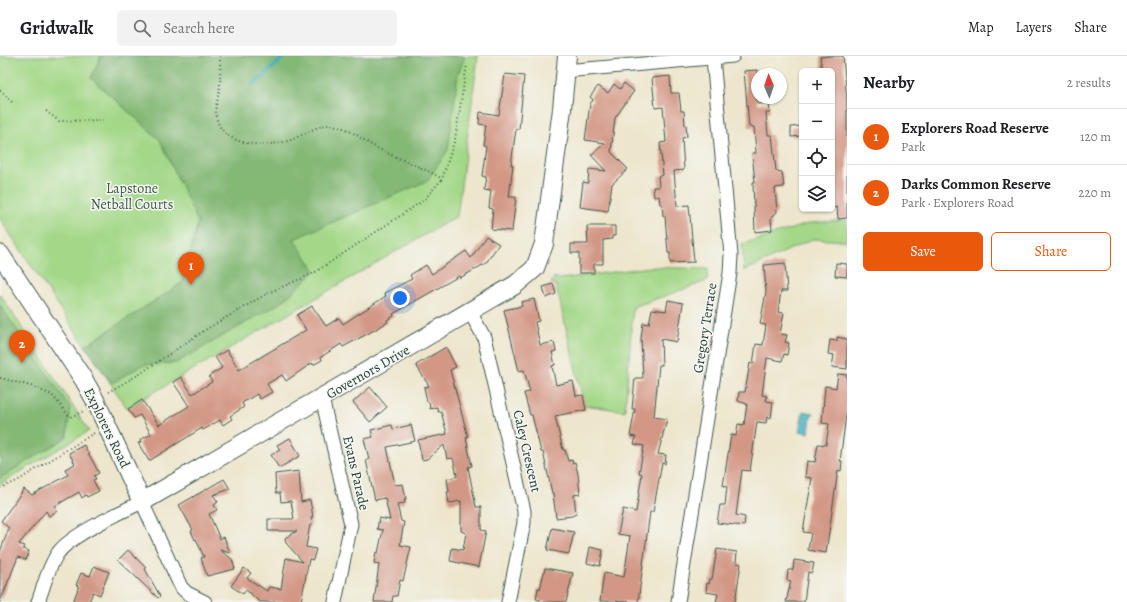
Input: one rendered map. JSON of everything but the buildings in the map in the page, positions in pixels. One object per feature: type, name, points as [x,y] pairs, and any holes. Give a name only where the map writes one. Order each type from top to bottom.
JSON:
[{"type":"main road","name":"Governors Drive","points":[[142,502],[470,312],[523,280],[535,268],[541,255],[548,222],[566,64]]},
{"type":"main road","name":"Explorers Road","points":[[0,254],[84,380],[95,400],[142,502]]},
{"type":"street","points":[[566,64],[733,56]]},
{"type":"street","name":"Gregory Terrace","points":[[678,602],[730,273],[731,255],[713,58]]},
{"type":"street","name":"Caley Crescent","points":[[470,312],[484,338],[524,511],[524,523],[508,602]]},
{"type":"street","name":"Evans Parade","points":[[322,398],[351,524],[335,602]]},
{"type":"street","name":"Governors Drive","points":[[38,602],[54,559],[64,546],[119,513],[142,502]]},
{"type":"street","name":"Explorers Road","points":[[142,502],[181,587],[187,593],[205,602]]},
{"type":"path","points":[[220,56],[219,91],[216,115],[223,131],[234,139],[242,142],[268,145],[287,141],[330,124],[354,132],[380,150],[431,172],[442,179]]},
{"type":"path","points":[[0,378],[31,386],[52,395],[70,417],[82,413],[95,400],[138,375],[205,330],[268,293],[314,273],[424,200],[442,179],[455,139],[467,64]]},
{"type":"path","points":[[0,90],[12,102]]},
{"type":"path","points":[[46,110],[58,121],[103,120]]},
{"type":"path","points":[[0,488],[17,481],[94,433]]},
{"type":"green space","name":"Lapstone Netball Courts","points":[[0,56],[478,56],[457,216],[127,408],[0,219]]},
{"type":"green space","points":[[101,56],[465,56],[458,74],[448,150],[427,181],[294,239],[315,271],[282,302],[176,363],[143,365],[112,383],[85,346],[182,283],[198,222],[160,140],[91,78]]},
{"type":"green space","points":[[847,220],[847,241],[812,239],[744,271],[742,244],[811,223]]},
{"type":"green space","points":[[650,267],[708,269],[707,281],[633,307],[625,411],[584,405],[556,285],[551,282],[554,280],[554,277],[560,279]]},
{"type":"green space","points":[[0,294],[89,431],[0,484]]},
{"type":"green space","points":[[0,305],[70,407],[67,437],[0,478]]},
{"type":"water","points":[[803,411],[814,413],[811,417],[809,433],[799,431]]},
{"type":"waterway","points":[[253,85],[284,56]]},
{"type":"place","name":"Explorers Road Reserve","points":[[191,285]]},
{"type":"place","name":"Darks Common Reserve","points":[[22,363]]}]
